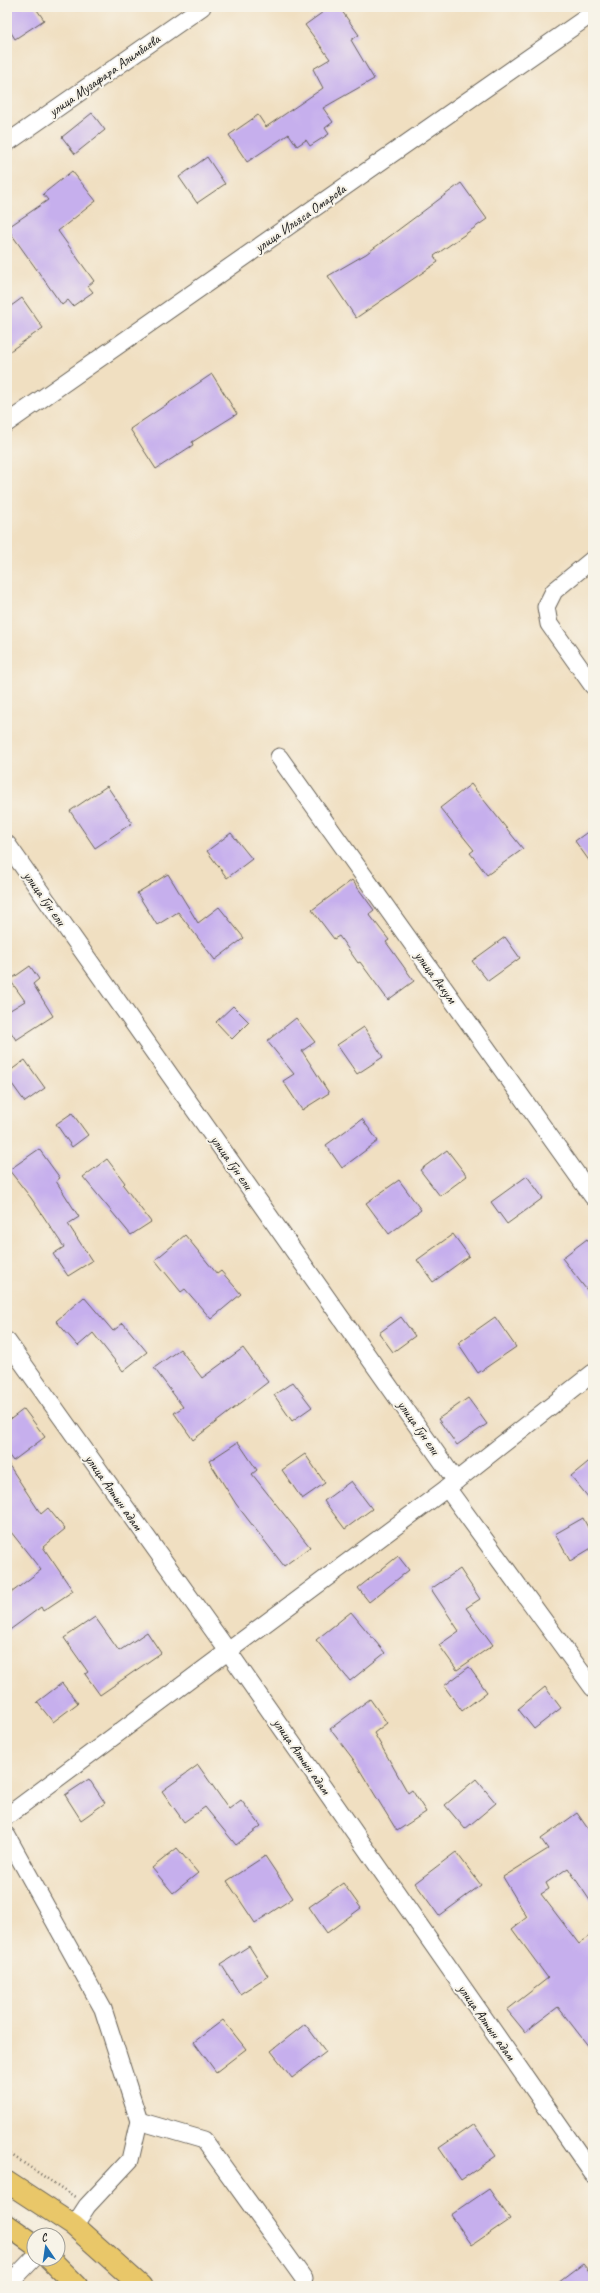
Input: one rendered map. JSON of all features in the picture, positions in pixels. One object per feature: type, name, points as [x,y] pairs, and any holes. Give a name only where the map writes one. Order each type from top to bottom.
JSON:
[{"type":"main road","points":[[7,2182],[74,2226],[141,2286]]},
{"type":"main road","points":[[7,2225],[26,2238]]},
{"type":"main road","points":[[58,2267],[77,2286]]},
{"type":"street","name":"улица Музафара Алимбаева","points":[[7,144],[202,7]]},
{"type":"street","name":"улица Ильяса Омарова","points":[[7,423],[593,14]]},
{"type":"street","points":[[593,559],[554,591],[546,607],[549,624],[593,686]]},
{"type":"street","name":"улица Аккум","points":[[279,757],[593,1197]]},
{"type":"street","name":"улица Гун ели","points":[[7,844],[593,1688]]},
{"type":"street","name":"улица Алтын адам","points":[[7,1341],[228,1651],[593,2174]]},
{"type":"street","points":[[7,1816],[452,1484],[593,1373]]},
{"type":"street","points":[[7,1836],[103,2009],[140,2121],[130,2160],[87,2206],[74,2226]]},
{"type":"street","points":[[140,2121],[204,2140],[304,2279]]},
{"type":"street","points":[[7,2286],[26,2266]]},
{"type":"path","points":[[7,2152],[87,2206]]},
{"type":"building","points":[[7,7],[35,7],[44,20],[15,39],[7,26]]},
{"type":"building","points":[[330,7],[339,7],[359,35],[351,40],[374,79],[323,108],[333,122],[325,128],[329,134],[310,146],[306,140],[297,146],[289,134],[247,162],[229,135],[258,115],[266,127],[323,88],[313,69],[330,59],[305,25]]},
{"type":"building","points":[[92,113],[105,130],[75,154],[62,137]]},
{"type":"building","points":[[207,157],[225,184],[197,203],[179,177]]},
{"type":"building","points":[[72,171],[96,201],[58,231],[94,281],[88,286],[93,292],[73,306],[68,300],[62,305],[7,228],[48,200],[43,194]]},
{"type":"building","points":[[461,183],[487,219],[434,256],[438,262],[356,318],[328,276],[366,254]]},
{"type":"building","points":[[22,298],[43,328],[7,353],[7,309]]},
{"type":"building","points":[[212,374],[237,414],[192,442],[193,445],[156,469],[130,429]]},
{"type":"building","points":[[471,784],[523,849],[487,875],[470,853],[474,850],[440,808]]},
{"type":"building","points":[[107,786],[132,823],[95,848],[70,811]]},
{"type":"building","points":[[593,828],[593,866],[575,841]]},
{"type":"building","points":[[231,833],[252,859],[227,878],[207,851]]},
{"type":"building","points":[[168,874],[198,923],[219,907],[244,938],[215,960],[178,912],[157,925],[137,893]]},
{"type":"building","points":[[352,880],[374,910],[369,914],[389,940],[386,942],[414,981],[388,1000],[360,962],[358,963],[339,936],[334,939],[312,910]]},
{"type":"building","points":[[505,937],[520,958],[488,981],[472,961]]},
{"type":"building","points":[[30,966],[39,979],[33,984],[53,1016],[16,1040],[7,1026],[7,1012],[25,1001],[10,980]]},
{"type":"building","points":[[233,1006],[249,1022],[232,1039],[216,1022]]},
{"type":"building","points":[[296,1018],[315,1042],[302,1051],[329,1093],[302,1110],[283,1081],[294,1074],[267,1041]]},
{"type":"building","points":[[364,1027],[383,1057],[357,1074],[337,1045]]},
{"type":"building","points":[[25,1060],[45,1088],[25,1102],[7,1077],[7,1073]]},
{"type":"building","points":[[72,1113],[88,1135],[72,1147],[56,1124]]},
{"type":"building","points":[[362,1119],[378,1141],[342,1168],[326,1145]]},
{"type":"building","points":[[39,1149],[60,1178],[56,1181],[79,1217],[68,1224],[92,1261],[68,1276],[53,1254],[64,1247],[31,1198],[9,1170]]},
{"type":"building","points":[[447,1150],[467,1176],[440,1196],[420,1170]]},
{"type":"building","points":[[107,1159],[125,1183],[123,1185],[151,1222],[131,1235],[83,1177]]},
{"type":"building","points":[[527,1176],[543,1198],[507,1224],[491,1202]]},
{"type":"building","points":[[399,1180],[421,1210],[389,1234],[366,1203]]},
{"type":"building","points":[[453,1234],[469,1256],[433,1282],[417,1260]]},
{"type":"building","points":[[185,1235],[217,1274],[221,1271],[241,1294],[211,1319],[185,1289],[181,1292],[155,1260]]},
{"type":"building","points":[[587,1239],[593,1247],[593,1298],[562,1258]]},
{"type":"building","points":[[84,1297],[113,1331],[123,1323],[147,1352],[123,1371],[93,1333],[78,1346],[56,1321]]},
{"type":"building","points":[[401,1317],[415,1336],[393,1352],[379,1333]]},
{"type":"building","points":[[495,1317],[516,1347],[478,1373],[458,1343]]},
{"type":"building","points":[[243,1348],[268,1382],[193,1440],[174,1413],[183,1407],[154,1368],[180,1349],[202,1378]]},
{"type":"building","points":[[293,1382],[312,1407],[292,1421],[274,1395]]},
{"type":"building","points":[[468,1398],[487,1424],[457,1445],[438,1419]]},
{"type":"building","points":[[24,1409],[45,1437],[13,1461],[7,1453],[7,1422]]},
{"type":"building","points":[[238,1442],[257,1470],[252,1474],[310,1547],[284,1566],[236,1504],[209,1461]]},
{"type":"building","points":[[305,1454],[325,1483],[302,1499],[282,1470]]},
{"type":"building","points":[[593,1458],[593,1503],[571,1476]]},
{"type":"building","points":[[7,1462],[41,1514],[48,1508],[65,1529],[43,1547],[73,1591],[43,1611],[41,1607],[7,1632],[7,1596],[41,1570],[7,1527]]},
{"type":"building","points":[[351,1481],[372,1509],[345,1529],[324,1501]]},
{"type":"building","points":[[583,1518],[593,1537],[593,1547],[570,1561],[555,1534]]},
{"type":"building","points":[[398,1556],[409,1570],[369,1602],[358,1588]]},
{"type":"building","points":[[460,1569],[480,1599],[466,1608],[493,1645],[457,1670],[439,1645],[459,1631],[431,1589]]},
{"type":"building","points":[[351,1612],[385,1653],[350,1681],[316,1640]]},
{"type":"building","points":[[95,1617],[119,1651],[147,1632],[161,1653],[100,1695],[85,1674],[88,1672],[64,1638]]},
{"type":"building","points":[[469,1667],[487,1692],[462,1711],[444,1686]]},
{"type":"building","points":[[62,1683],[78,1703],[53,1722],[37,1702]]},
{"type":"building","points":[[545,1687],[561,1708],[534,1729],[518,1709]]},
{"type":"building","points":[[370,1699],[387,1723],[374,1733],[408,1793],[412,1790],[426,1812],[397,1831],[353,1759],[330,1729]]},
{"type":"building","points":[[198,1765],[229,1809],[241,1800],[261,1826],[236,1845],[205,1807],[184,1822],[162,1791]]},
{"type":"building","points":[[89,1779],[105,1803],[81,1820],[65,1795]]},
{"type":"building","points":[[476,1779],[496,1803],[465,1829],[445,1805]]},
{"type":"building","points":[[577,1813],[593,1836],[593,1905],[568,1868],[546,1883],[549,1889],[541,1894],[579,1944],[593,1934],[593,2052],[558,2007],[525,2032],[507,2010],[548,1978],[512,1929],[527,1917],[503,1877],[548,1849],[541,1839]]},
{"type":"building","points":[[177,1848],[198,1873],[173,1893],[152,1868]]},
{"type":"building","points":[[456,1852],[481,1885],[439,1916],[415,1883]]},
{"type":"building","points":[[265,1856],[293,1898],[255,1923],[227,1881]]},
{"type":"building","points":[[343,1883],[361,1908],[327,1933],[309,1907]]},
{"type":"building","points":[[249,1946],[268,1976],[240,1994],[221,1964]]},
{"type":"building","points":[[223,2020],[246,2049],[216,2072],[194,2042]]},
{"type":"building","points":[[305,2024],[326,2052],[292,2078],[271,2051]]},
{"type":"building","points":[[474,2124],[496,2156],[461,2180],[439,2148]]},
{"type":"building","points":[[489,2189],[510,2219],[472,2245],[451,2215]]},
{"type":"building","points":[[583,2264],[593,2276],[593,2286],[554,2286]]}]
